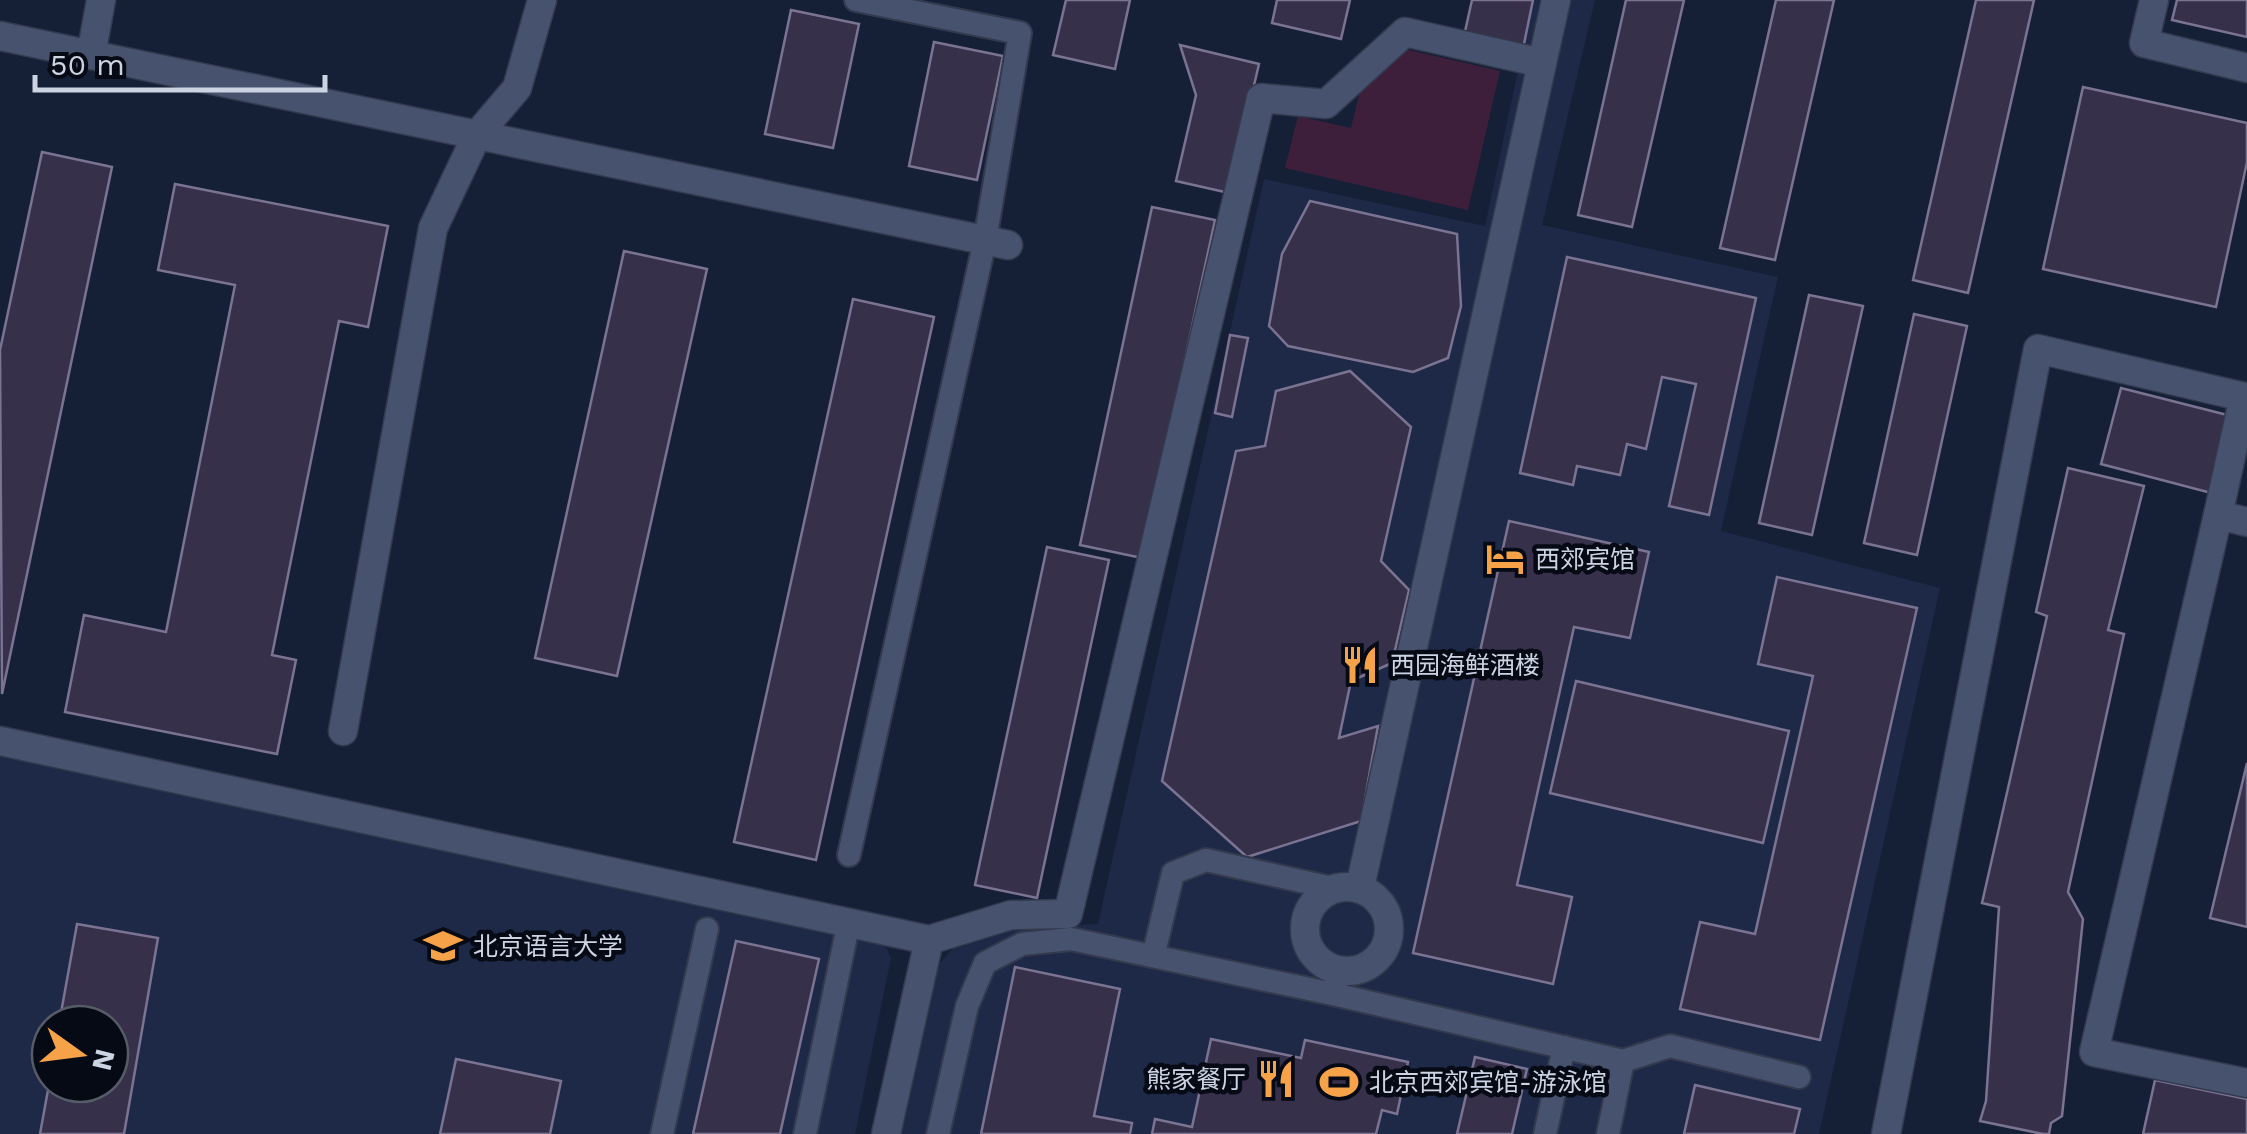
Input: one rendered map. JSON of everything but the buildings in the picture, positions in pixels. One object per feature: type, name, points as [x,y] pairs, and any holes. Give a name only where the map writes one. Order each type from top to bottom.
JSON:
[{"type":"street","points":[[90,55],[101,0]]},
{"type":"street","points":[[343,732],[433,228],[477,135],[517,88],[542,0]]},
{"type":"street","points":[[1346,888],[1556,0]]},
{"type":"street","points":[[2154,0],[2144,44],[2247,68]]},
{"type":"street","points":[[0,740],[929,940],[1011,915],[1068,914],[1261,98],[1326,104],[1405,32],[1542,63]]},
{"type":"street","points":[[0,36],[996,242]]},
{"type":"street","points":[[1886,1134],[2038,349],[2244,397],[2094,1052],[2247,1083]]},
{"type":"street","points":[[2218,515],[2247,522]]},
{"type":"street","points":[[1346,888],[1378,898],[1389,917],[1386,950],[1364,970],[1336,983],[1304,939],[1310,906],[1346,888]]},
{"type":"street","points":[[886,1134],[929,940]]},
{"type":"lane","points":[[850,855],[996,242],[1020,33],[856,0]]},
{"type":"lane","points":[[1154,953],[1174,873],[1206,860],[1346,888]]},
{"type":"lane","points":[[805,1134],[849,921]]},
{"type":"lane","points":[[662,1134],[707,928]]},
{"type":"lane","points":[[938,1134],[967,1006],[985,963],[1022,944],[1071,938],[1336,983],[1623,1061],[1670,1046],[1799,1077]]},
{"type":"lane","points":[[1545,1134],[1564,1047]]},
{"type":"lane","points":[[1608,1134],[1623,1061]]},
{"type":"shaded area","name":"西郊宾馆","points":[[1533,0],[1595,0],[1542,225],[1778,277],[1721,531],[1940,588],[1819,1134],[899,1134],[936,968],[956,945],[1019,927],[1098,924],[1264,179],[1485,226]]},
{"type":"shaded area","points":[[1400,48],[1500,71],[1468,210],[1285,168],[1298,116],[1351,128],[1365,70]]},
{"type":"shaded area","name":"北京语言大学","points":[[0,754],[880,933],[891,958],[855,1134],[0,1134]]},
{"type":"place","name":"西郊宾馆","points":[[1505,559]]},
{"type":"place","name":"西园海鲜酒楼","points":[[1360,665]]},
{"type":"place","name":"北京语言大学","points":[[443,946]]},
{"type":"place","name":"熊家餐厅","points":[[1276,1079]]},
{"type":"place","name":"北京西郊宾馆-游泳馆","points":[[1339,1082]]}]
